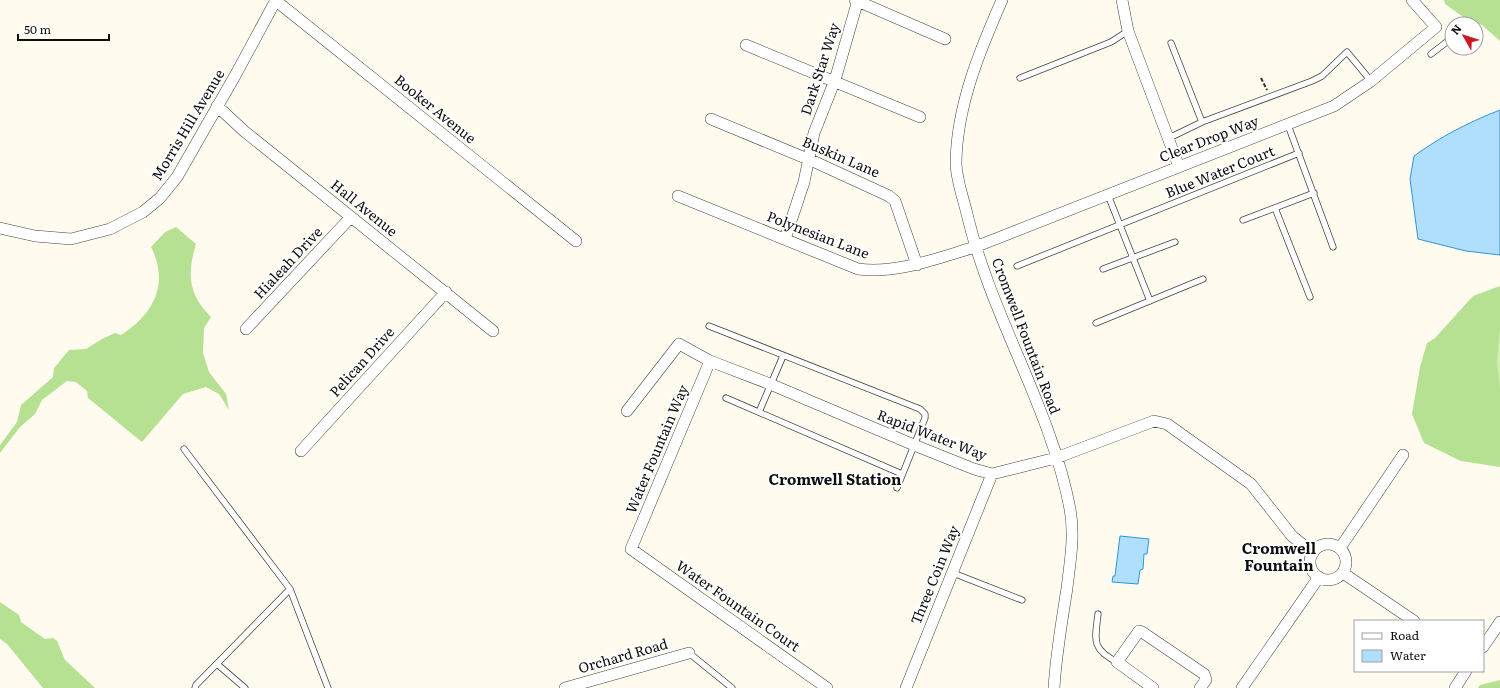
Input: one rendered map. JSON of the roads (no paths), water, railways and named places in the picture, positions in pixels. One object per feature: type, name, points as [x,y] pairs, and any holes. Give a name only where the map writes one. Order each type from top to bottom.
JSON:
[{"type":"street","name":"Morris Hill Avenue","points":[[1,232],[71,239],[110,229],[144,212],[160,198],[177,177],[276,0]]},
{"type":"street","name":"Booker Avenue","points":[[276,0],[576,241]]},
{"type":"street","points":[[857,0],[945,39]]},
{"type":"street","name":"Dark Star Way","points":[[785,239],[804,182],[814,134],[835,80],[857,0]]},
{"type":"street","name":"Cromwell Fountain Road","points":[[1002,0],[984,41],[970,81],[958,132],[956,163],[975,247],[1039,409],[1056,458],[1070,510],[1073,547],[1056,660],[1054,688]]},
{"type":"street","points":[[1122,0],[1128,31],[1179,167]]},
{"type":"street","name":"Clear Drop Way","points":[[975,247],[1334,106],[1371,81],[1436,27],[1412,0]]},
{"type":"street","points":[[746,45],[835,80],[920,117]]},
{"type":"street","name":"Hall Avenue","points":[[217,106],[244,131],[493,331]]},
{"type":"street","name":"Buskin Lane","points":[[711,119],[809,159],[890,196],[895,201],[917,265]]},
{"type":"street","name":"Polynesian Lane","points":[[678,196],[858,269],[874,271],[917,265],[975,247]]},
{"type":"street","name":"Hialeah Drive","points":[[246,329],[351,217]]},
{"type":"street","name":"Pelican Drive","points":[[301,451],[446,292]]},
{"type":"street","name":"Rapid Water Way","points":[[627,411],[679,344],[710,361],[770,384],[914,445],[974,469],[992,474],[1056,458],[1154,421],[1167,424],[1251,484],[1292,536],[1313,553]]},
{"type":"street","name":"Water Fountain Way","points":[[632,549],[710,361]]},
{"type":"street","points":[[1340,548],[1403,455]]},
{"type":"street","name":"Three Coin Way","points":[[906,688],[992,474]]},
{"type":"street","points":[[1334,544],[1340,548],[1344,552],[1347,562],[1343,573],[1339,577],[1329,580],[1319,578],[1312,569],[1310,558],[1313,553],[1322,545],[1334,544]]},
{"type":"street","name":"Water Fountain Court","points":[[632,549],[827,688]]},
{"type":"street","points":[[1343,573],[1413,620]]},
{"type":"street","points":[[1242,688],[1319,578]]},
{"type":"street","points":[[1484,646],[1500,622]]},
{"type":"street","points":[[1153,688],[1117,662],[1138,631],[1142,632],[1204,674],[1206,680],[1200,688]]},
{"type":"street","name":"Orchard Road","points":[[565,688],[688,653]]},
{"type":"street","points":[[1455,688],[1465,672]]},
{"type":"lane","points":[[1020,78],[1110,42],[1128,31]]},
{"type":"lane","points":[[1171,43],[1202,122]]},
{"type":"lane","points":[[1431,54],[1444,44]]},
{"type":"lane","points":[[1169,138],[1202,122],[1312,81],[1322,76],[1347,52],[1371,81]]},
{"type":"lane","points":[[1288,125],[1333,247]]},
{"type":"lane","name":"Blue Water Court","points":[[1017,266],[1299,153]]},
{"type":"lane","points":[[1243,220],[1314,193]]},
{"type":"lane","points":[[1108,195],[1150,301]]},
{"type":"lane","points":[[1275,208],[1310,297]]},
{"type":"lane","points":[[1103,269],[1175,242]]},
{"type":"lane","points":[[1096,323],[1203,279]]},
{"type":"lane","points":[[709,326],[920,410],[925,414],[925,418],[897,488]]},
{"type":"lane","points":[[759,412],[783,356]]},
{"type":"lane","points":[[726,398],[902,474]]},
{"type":"lane","points":[[184,449],[290,589],[328,688]]},
{"type":"lane","points":[[953,573],[1022,600]]},
{"type":"lane","points":[[195,688],[290,589]]},
{"type":"lane","points":[[1098,614],[1095,639],[1103,655],[1117,662]]},
{"type":"lane","points":[[688,653],[732,688]]},
{"type":"lane","points":[[217,664],[245,688]]},
{"type":"water","points":[[1500,110],[1500,255],[1466,251],[1418,239],[1410,179],[1414,156],[1455,130]]},
{"type":"water","points":[[1120,536],[1149,539],[1147,554],[1144,554],[1143,569],[1140,570],[1138,584],[1112,582],[1113,576],[1115,576]]},
{"type":"district","name":"Cromwell Station","points":[[835,480]]},
{"type":"district","name":"Cromwell Fountain","points":[[1279,558]]}]
